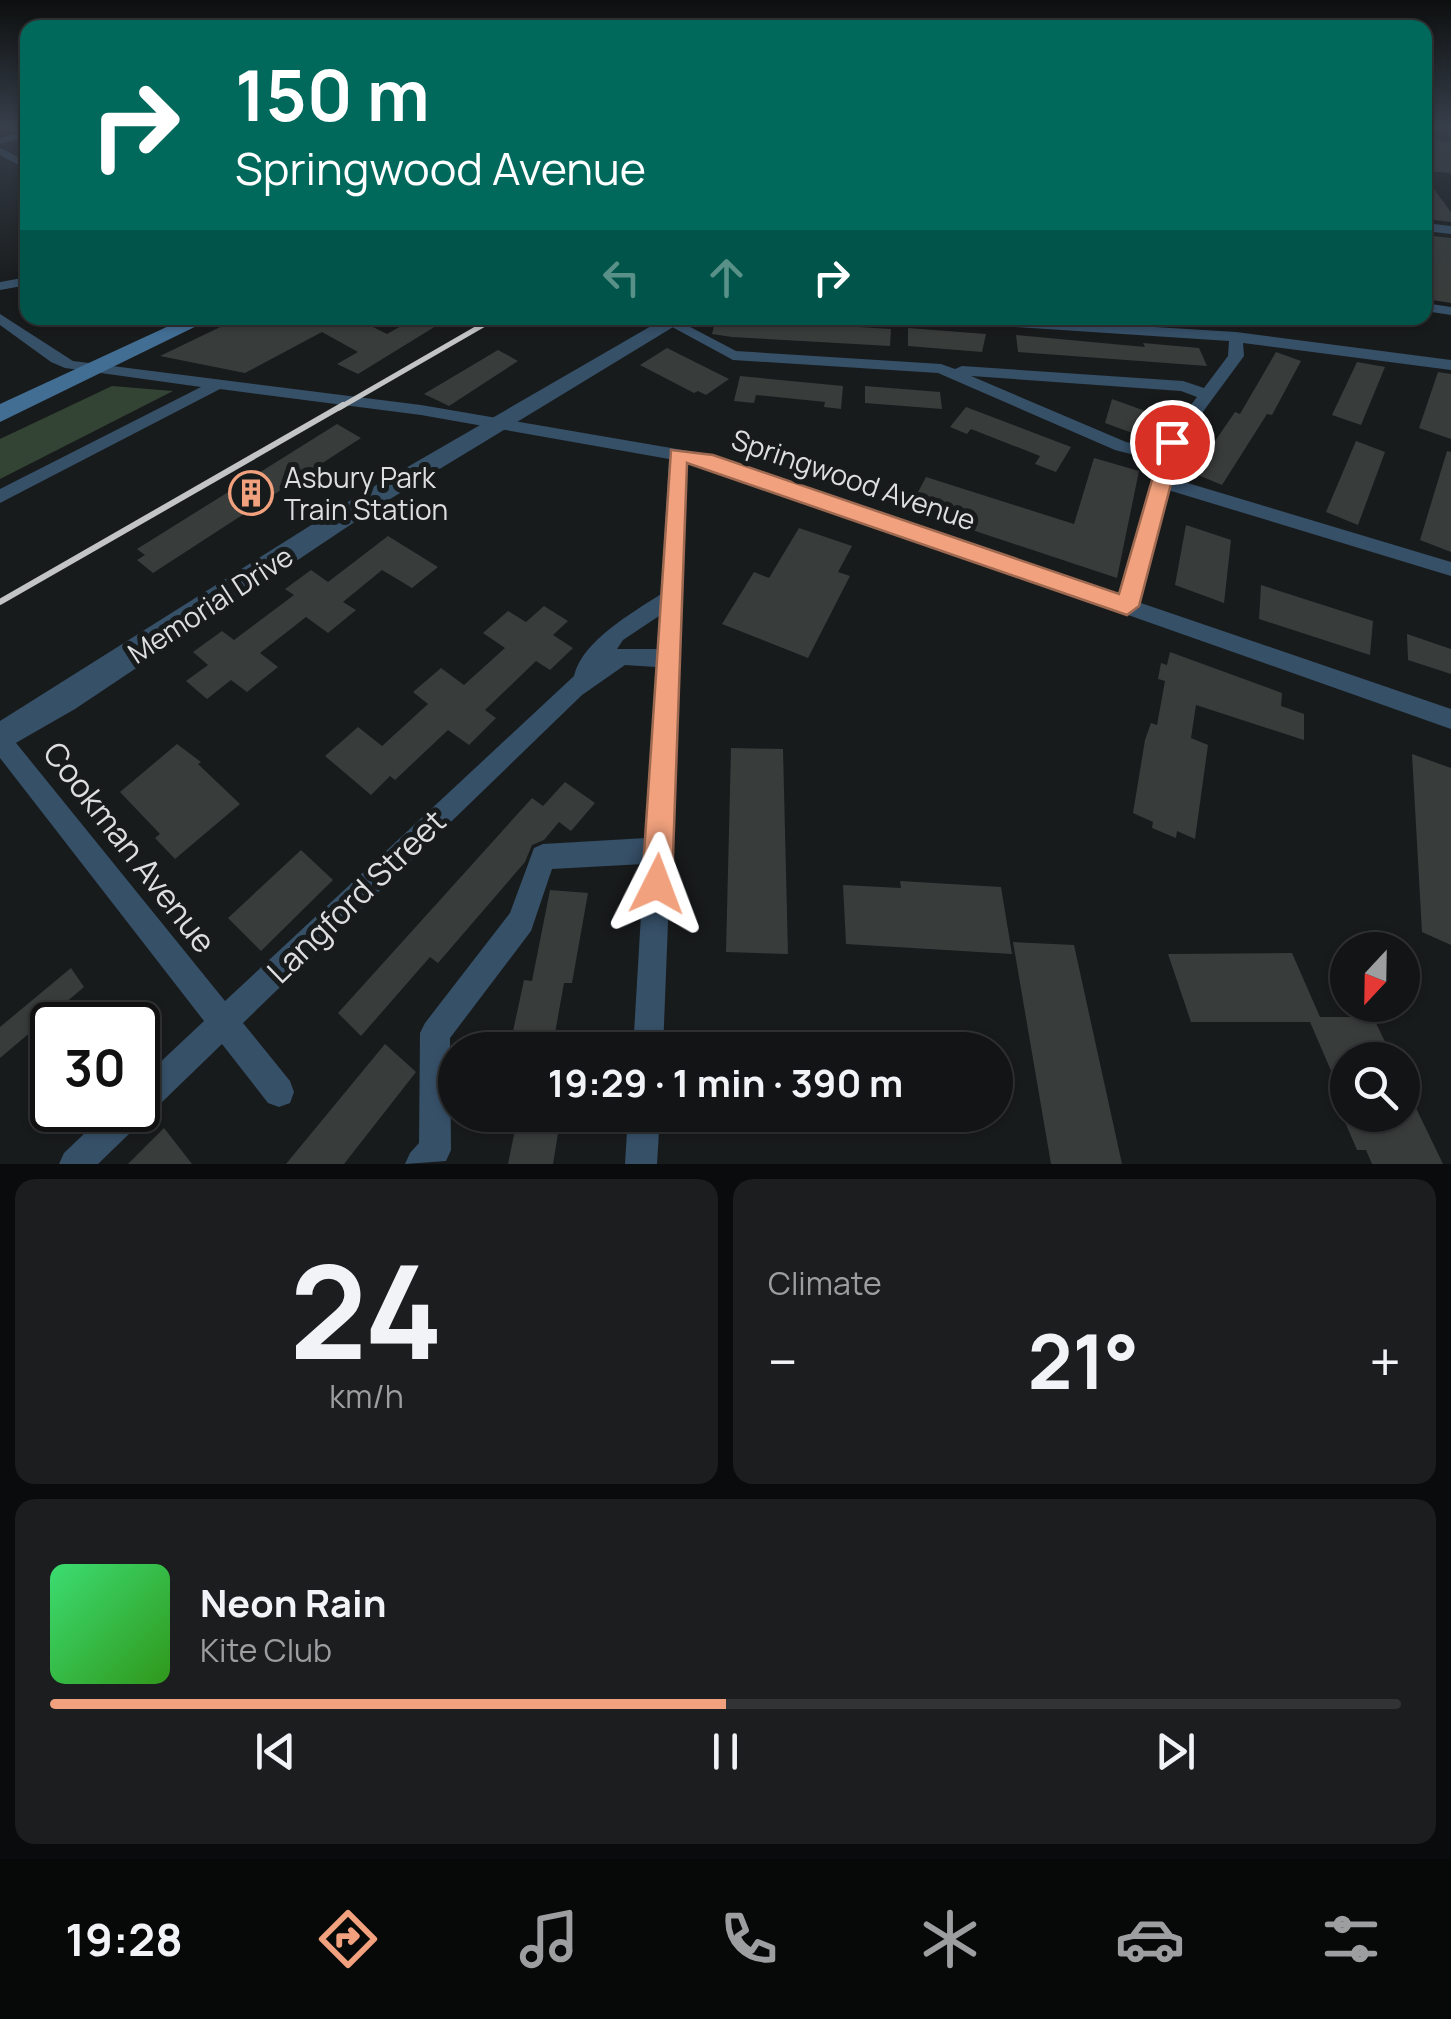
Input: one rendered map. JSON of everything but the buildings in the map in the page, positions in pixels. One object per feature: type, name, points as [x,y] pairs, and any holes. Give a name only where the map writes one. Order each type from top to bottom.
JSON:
[{"type":"main road","points":[[0,414],[187,325]]},
{"type":"street","name":"Springwood Avenue","points":[[0,318],[56,360],[500,422],[706,460],[1451,719]]},
{"type":"street","name":"Memorial Drive","points":[[0,739],[352,511],[665,325]]},
{"type":"street","points":[[682,325],[733,355],[1183,386],[1208,395]]},
{"type":"street","points":[[1054,325],[1331,345],[1451,365]]},
{"type":"street","points":[[1127,606],[1167,457],[1182,425],[1236,356],[1236,336]]},
{"type":"street","points":[[941,370],[1121,446],[1167,457]]},
{"type":"street","points":[[0,498],[220,383]]},
{"type":"street","points":[[649,1032],[678,454]]},
{"type":"street","points":[[1162,482],[1451,569]]},
{"type":"street","name":"Langford Street","points":[[160,1083],[574,688],[616,634],[669,599]]},
{"type":"street","name":"Langford Street","points":[[574,688],[621,656],[666,658]]},
{"type":"street","name":"Cookman Avenue","points":[[0,739],[279,1092]]},
{"type":"street","points":[[422,1164],[435,1150],[434,1033],[521,921],[543,857],[659,850]]},
{"type":"street","points":[[75,1164],[109,1132]]},
{"type":"street","points":[[641,1164],[643,1132]]},
{"type":"green space","points":[[112,386],[173,391],[0,479],[0,439]]},
{"type":"railway","points":[[339,408],[483,325]]},
{"type":"railway","points":[[0,602],[343,405]]},
{"type":"place","name":"Asbury Park Train Station","points":[[251,493]]},
{"type":"route","points":[[657,884],[678,454],[706,460],[1127,606],[1172,442]]}]
